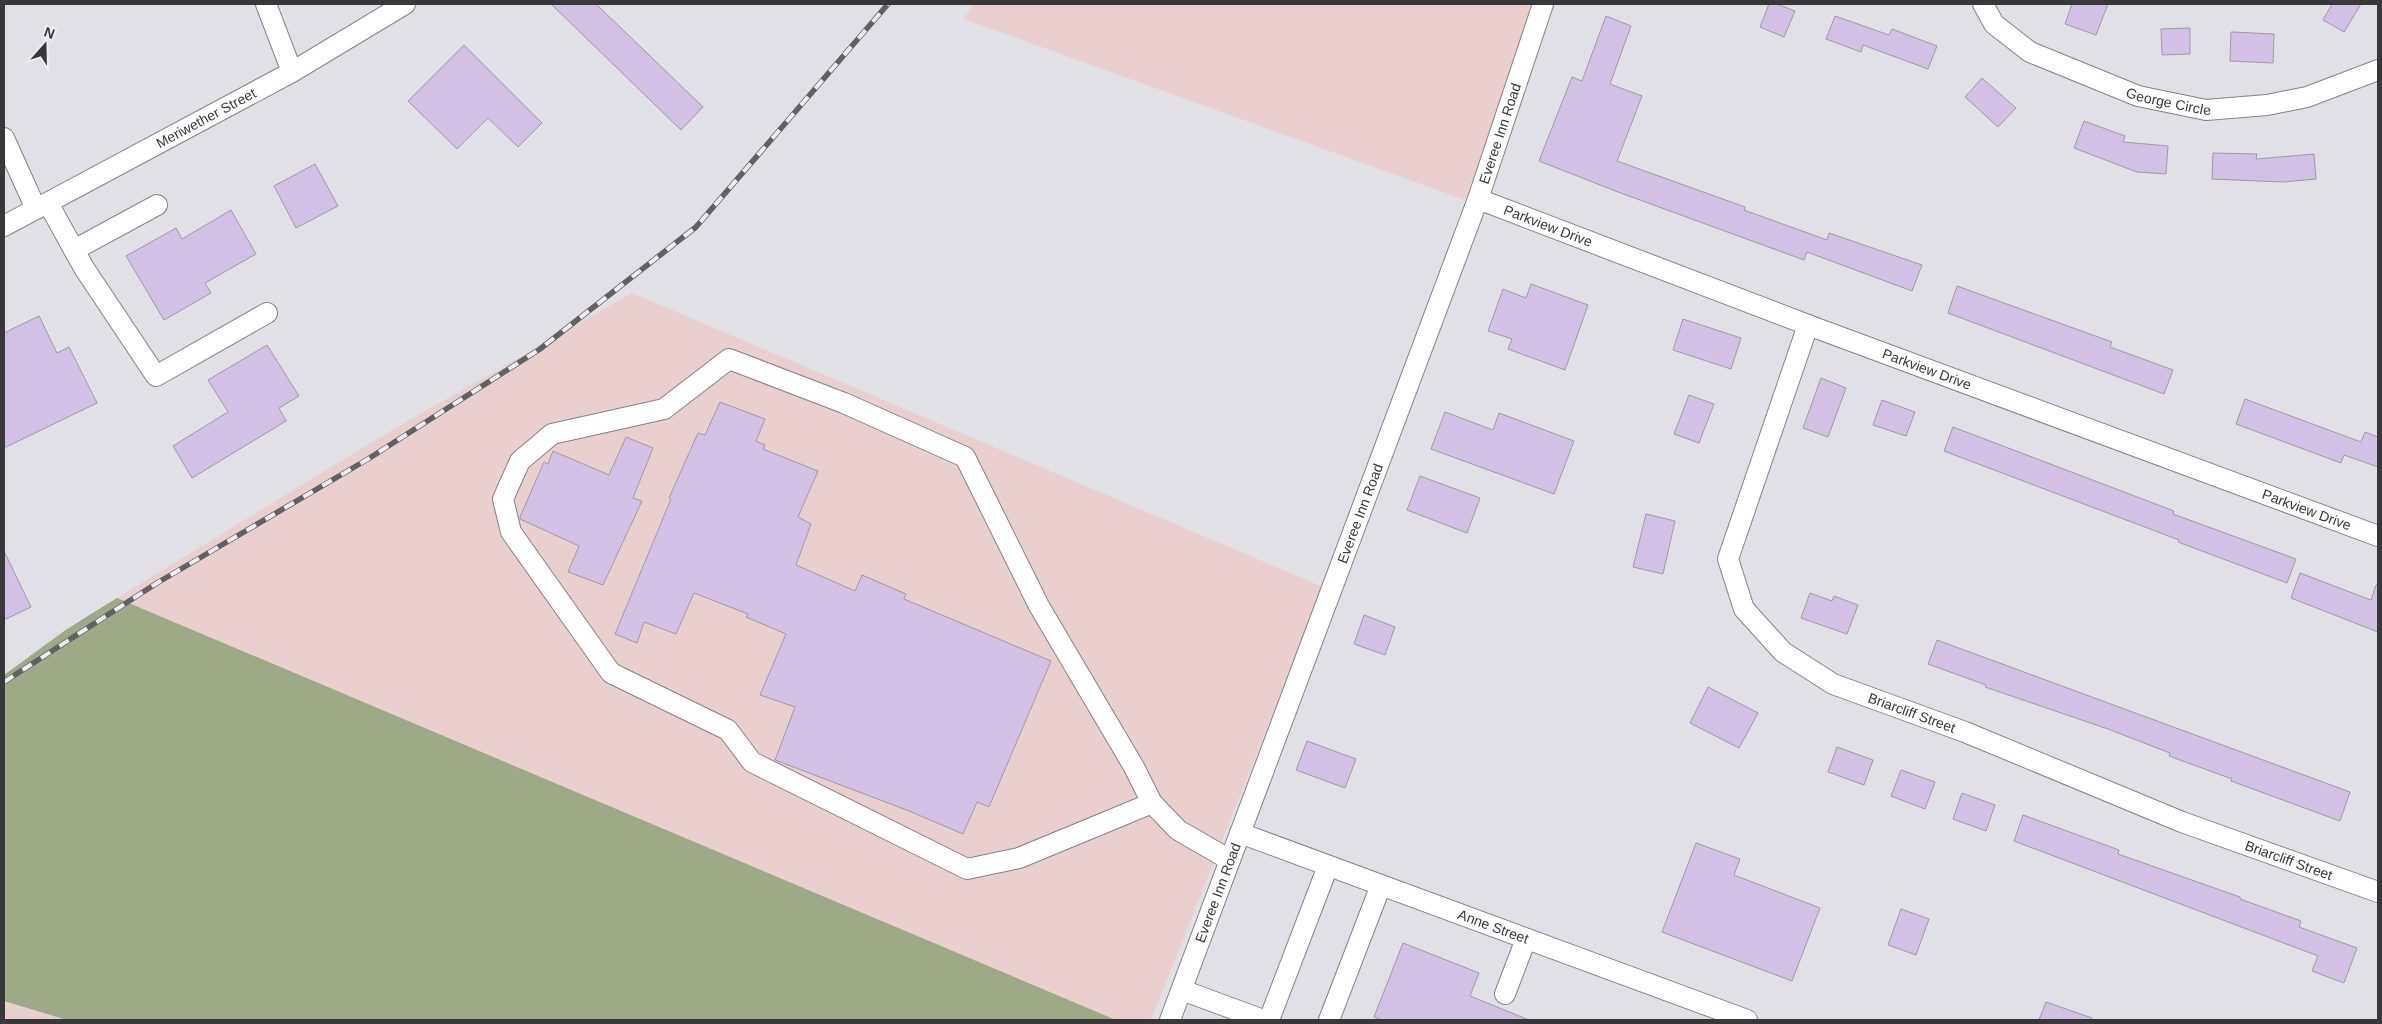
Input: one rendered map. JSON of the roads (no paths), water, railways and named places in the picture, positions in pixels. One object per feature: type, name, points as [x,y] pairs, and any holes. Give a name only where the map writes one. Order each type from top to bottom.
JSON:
[{"type":"street","points":[[266,4],[292,72]]},
{"type":"street","name":"Meriwether Street","points":[[4,226],[292,72],[405,4]]},
{"type":"street","name":"Everee Inn Road","points":[[1170,1020],[1478,199],[1543,4]]},
{"type":"street","name":"George Circle","points":[[1983,4],[1994,24],[2030,52],[2138,96],[2206,110],[2267,105],[2307,97],[2378,70]]},
{"type":"street","points":[[4,138],[42,206],[74,250],[156,376],[267,313]]},
{"type":"street","name":"Parkview Drive","points":[[1478,199],[1808,325],[2378,536]]},
{"type":"street","points":[[74,250],[157,205]]},
{"type":"street","name":"Briarcliff Street","points":[[1808,325],[1728,560],[1744,609],[1783,652],[1833,684],[1965,732],[2182,822],[2378,892]]},
{"type":"street","points":[[1152,803],[1019,858],[967,869],[752,762],[728,730],[611,673],[510,532],[503,499],[520,461],[552,434],[664,409],[729,359],[844,403],[965,457],[1039,606],[1134,767],[1152,803],[1178,830],[1230,860]]},
{"type":"street","name":"Anne Street","points":[[1240,833],[1747,1020]]},
{"type":"street","points":[[1269,1020],[1328,866]]},
{"type":"street","points":[[1329,1020],[1381,885]]},
{"type":"street","points":[[1505,994],[1526,938]]},
{"type":"street","points":[[1182,990],[1263,1020]]},
{"type":"railway","points":[[4,682],[157,583],[368,459],[540,349],[696,227],[888,4]]}]
